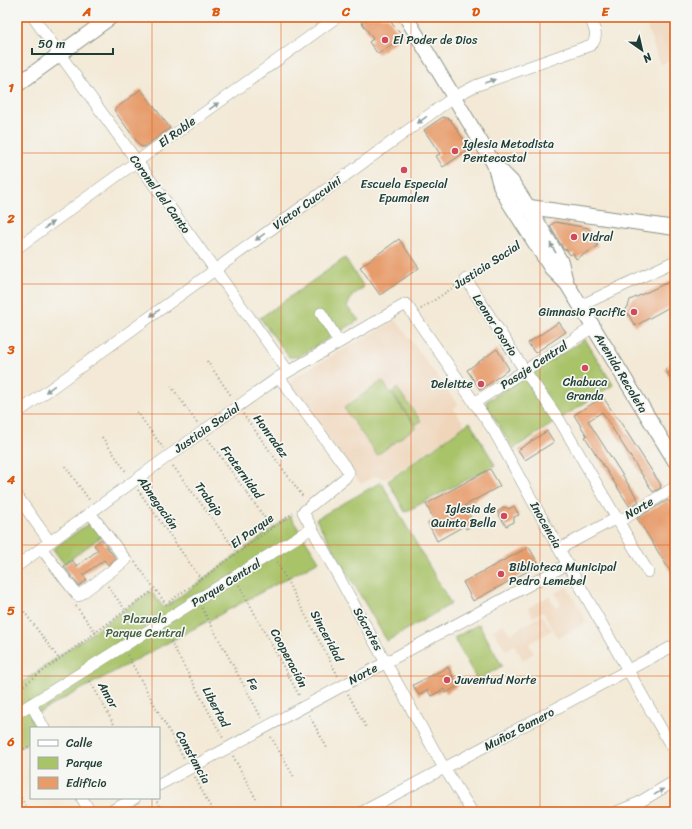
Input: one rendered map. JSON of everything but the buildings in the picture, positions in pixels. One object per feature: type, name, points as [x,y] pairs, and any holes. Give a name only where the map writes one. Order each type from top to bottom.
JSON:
[{"type":"main road","points":[[17,85],[111,17]]},
{"type":"main road","name":"Avenida Recoleta","points":[[406,17],[494,164],[502,188],[510,204],[551,268],[567,284]]},
{"type":"main road","name":"Avenida Recoleta","points":[[494,164],[512,182],[528,207],[560,262],[567,284],[675,461]]},
{"type":"main road","points":[[510,204],[675,228]]},
{"type":"street","name":"Coronel del Canto","points":[[33,17],[136,162],[216,269],[348,472],[345,478],[302,508]]},
{"type":"street","name":"El Roble","points":[[17,248],[338,17]]},
{"type":"street","name":"Víctor Cuccuini","points":[[17,413],[454,97],[476,86],[591,45],[596,36],[590,17]]},
{"type":"street","points":[[580,306],[675,261]]},
{"type":"street","name":"Leonor Osorio","points":[[466,279],[525,371],[560,421],[648,572]]},
{"type":"street","name":"Justicia Social","points":[[17,566],[202,431],[284,374],[406,304]]},
{"type":"street","name":"Inocencia","points":[[406,304],[500,440],[559,550],[675,753]]},
{"type":"street","points":[[321,313],[339,342]]},
{"type":"street","name":"Pasaje Central","points":[[474,403],[593,327]]},
{"type":"street","name":"Norte","points":[[559,550],[611,521],[625,518],[675,487]]},
{"type":"street","points":[[17,496],[78,596],[126,560],[90,513]]},
{"type":"street","name":"Sócrates","points":[[302,508],[444,768],[472,812]]},
{"type":"street","name":"Parque Central","points":[[17,713],[312,528]]},
{"type":"street","name":"Norte","points":[[160,784],[568,564]]},
{"type":"street","name":"Muñoz Gamero","points":[[362,812],[675,645]]},
{"type":"street","points":[[31,704],[43,727]]},
{"type":"street","points":[[616,812],[638,803],[675,781]]},
{"type":"street","points":[[83,799],[90,812]]},
{"type":"street","points":[[109,812],[133,799]]},
{"type":"path","name":"Justicia Social","points":[[413,314],[530,236]]},
{"type":"path","name":"Honradez","points":[[207,361],[302,508]]},
{"type":"path","name":"Fraternidad","points":[[171,386],[272,528]]},
{"type":"path","name":"Trabajo","points":[[137,412],[237,553]]},
{"type":"path","name":"Abnegación","points":[[102,437],[201,579]]},
{"type":"path","name":"El Parque","points":[[166,604],[302,508]]},
{"type":"path","name":"Sinceridad","points":[[272,553],[366,727]]},
{"type":"path","name":"Cooperación","points":[[234,577],[327,748]]},
{"type":"path","points":[[102,578],[126,611]]},
{"type":"path","points":[[17,690],[155,589]]},
{"type":"path","name":"Fe","points":[[197,600],[294,777]]},
{"type":"path","points":[[17,602],[59,659]]},
{"type":"path","name":"Libertad","points":[[161,623],[256,799]]},
{"type":"path","name":"Constancia","points":[[123,646],[213,812]]},
{"type":"path","name":"Amor","points":[[84,671],[115,727]]},
{"type":"path","points":[[17,675],[24,685]]},
{"type":"path","points":[[17,753],[30,746]]},
{"type":"path","points":[[17,791],[28,812]]},
{"type":"path","points":[[156,799],[163,812]]},
{"type":"shaded area","points":[[644,17],[675,17],[675,58],[660,65]]},
{"type":"shaded area","points":[[396,320],[458,405],[453,408],[465,425],[387,479],[375,476],[361,484],[290,386],[291,379]]},
{"type":"shaded area","points":[[567,587],[587,622],[558,638],[543,612],[533,617],[528,608],[549,596],[555,607],[561,604],[555,593]]},
{"type":"shaded area","points":[[542,615],[552,630],[529,644],[534,653],[523,660],[514,645],[506,650],[493,630],[503,624],[510,634]]},
{"type":"green space","points":[[345,258],[364,287],[352,296],[347,307],[359,320],[298,357],[289,357],[260,318]]},
{"type":"green space","points":[[585,339],[613,385],[513,449],[486,404],[487,401]]},
{"type":"green space","points":[[382,381],[416,427],[377,455],[344,408]]},
{"type":"green space","points":[[397,388],[421,421],[415,425],[392,392]]},
{"type":"green space","points":[[470,422],[495,465],[405,512],[388,481]]},
{"type":"green space","points":[[381,482],[451,604],[387,641],[316,519]]},
{"type":"green space","name":"Plazuela Parque Central","points":[[290,516],[319,561],[30,717],[35,727],[30,727],[30,742],[17,749],[17,686],[151,591],[164,608]]},
{"type":"green space","points":[[92,521],[102,536],[64,564],[53,549]]},
{"type":"green space","points":[[479,624],[502,666],[477,680],[454,638]]},
{"type":"place","name":"El Poder de Dios","points":[[385,40]]},
{"type":"place","name":"Iglesia Metodista Pentecostal","points":[[455,151]]},
{"type":"place","name":"Escuela Especial Epumalen","points":[[404,170]]},
{"type":"place","name":"Vidral","points":[[574,237]]},
{"type":"place","name":"Gimnasio Pacific","points":[[634,312]]},
{"type":"place","name":"Chabuca Granda","points":[[585,368]]},
{"type":"place","name":"Deleitte","points":[[481,384]]},
{"type":"place","name":"Iglesia de Quinta Bella","points":[[504,516]]},
{"type":"place","name":"Biblioteca Municipal Pedro Lemebel","points":[[501,574]]},
{"type":"place","name":"Juventud Norte","points":[[447,680]]}]
